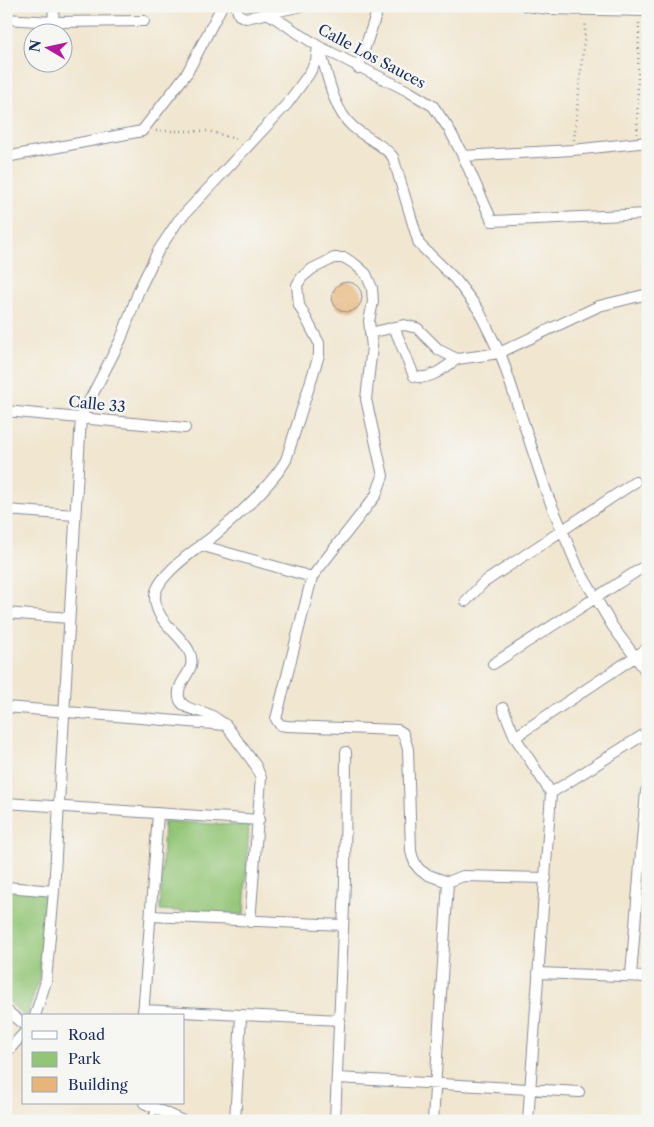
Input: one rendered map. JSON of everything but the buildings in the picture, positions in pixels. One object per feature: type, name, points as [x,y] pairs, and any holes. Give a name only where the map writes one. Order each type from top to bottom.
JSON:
[{"type":"street","points":[[53,22],[54,6]]},
{"type":"street","points":[[6,158],[142,131],[187,74],[222,6]]},
{"type":"street","points":[[236,6],[239,15],[246,18],[302,6]]},
{"type":"street","points":[[358,68],[378,6]]},
{"type":"street","points":[[526,6],[550,9],[644,11]]},
{"type":"street","name":"Calle Los Sauces","points":[[269,14],[318,46],[358,68],[408,91],[433,106],[449,129],[463,156],[492,221],[648,214]]},
{"type":"street","points":[[6,19],[53,22],[144,21]]},
{"type":"street","points":[[36,1014],[46,981],[54,891],[81,417],[121,339],[139,290],[158,251],[178,220],[287,104],[316,61],[318,46]]},
{"type":"street","points":[[318,46],[342,114],[351,125],[386,149],[393,157],[419,244],[455,279],[478,309],[499,353],[547,494],[578,568],[613,627],[648,674]]},
{"type":"street","points":[[463,156],[573,150],[648,142]]},
{"type":"street","points":[[250,922],[261,778],[256,766],[226,725],[209,714],[183,705],[179,698],[180,687],[190,672],[192,658],[186,646],[158,613],[155,597],[160,582],[269,483],[278,474],[286,460],[320,354],[319,343],[306,322],[296,294],[302,277],[312,269],[334,258],[345,258],[356,265],[366,274],[372,288],[373,302],[369,320],[372,347],[366,399],[383,476],[381,486],[312,577],[276,719],[280,725],[287,726],[398,730],[403,733],[408,749],[411,851],[414,865],[420,872],[448,882],[463,876],[546,878]]},
{"type":"street","points":[[394,327],[414,376],[420,379],[438,372],[457,359],[499,353],[599,306],[648,294]]},
{"type":"street","points":[[370,333],[404,325],[417,328],[439,350],[457,359]]},
{"type":"street","name":"Calle 33","points":[[6,411],[185,428]]},
{"type":"street","points":[[466,601],[484,583],[635,482]]},
{"type":"street","points":[[6,510],[75,515]]},
{"type":"street","points":[[200,545],[312,577]]},
{"type":"street","points":[[493,664],[648,564]]},
{"type":"street","points":[[6,613],[69,618]]},
{"type":"street","points":[[515,737],[648,648]]},
{"type":"street","points":[[6,707],[226,725]]},
{"type":"street","points":[[503,708],[515,737],[551,793],[528,1121]]},
{"type":"street","points":[[551,793],[648,732]]},
{"type":"street","points":[[335,1121],[345,882],[346,752]]},
{"type":"street","points":[[631,975],[646,791]]},
{"type":"street","points":[[6,803],[259,820]]},
{"type":"street","points":[[158,814],[143,1013],[176,1014]]},
{"type":"street","points":[[433,1121],[448,882]]},
{"type":"street","points":[[6,887],[54,891]]},
{"type":"street","points":[[151,916],[342,925]]},
{"type":"street","points":[[538,973],[648,977]]},
{"type":"street","points":[[6,1010],[22,1024]]},
{"type":"street","points":[[185,1014],[340,1020]]},
{"type":"street","points":[[235,1121],[241,1016]]},
{"type":"street","points":[[6,1054],[22,1035]]},
{"type":"street","points":[[338,1078],[579,1092]]},
{"type":"street","points":[[146,1104],[183,1121]]},
{"type":"lane","points":[[150,1121],[155,1109]]},
{"type":"path","points":[[573,150],[587,9]]},
{"type":"path","points":[[637,143],[644,11]]},
{"type":"path","points":[[142,131],[208,131],[250,143]]},
{"type":"green space","points":[[164,821],[249,826],[244,915],[160,910]]},
{"type":"green space","points":[[6,889],[45,892],[39,979],[28,1014],[22,1014],[6,999]]}]
